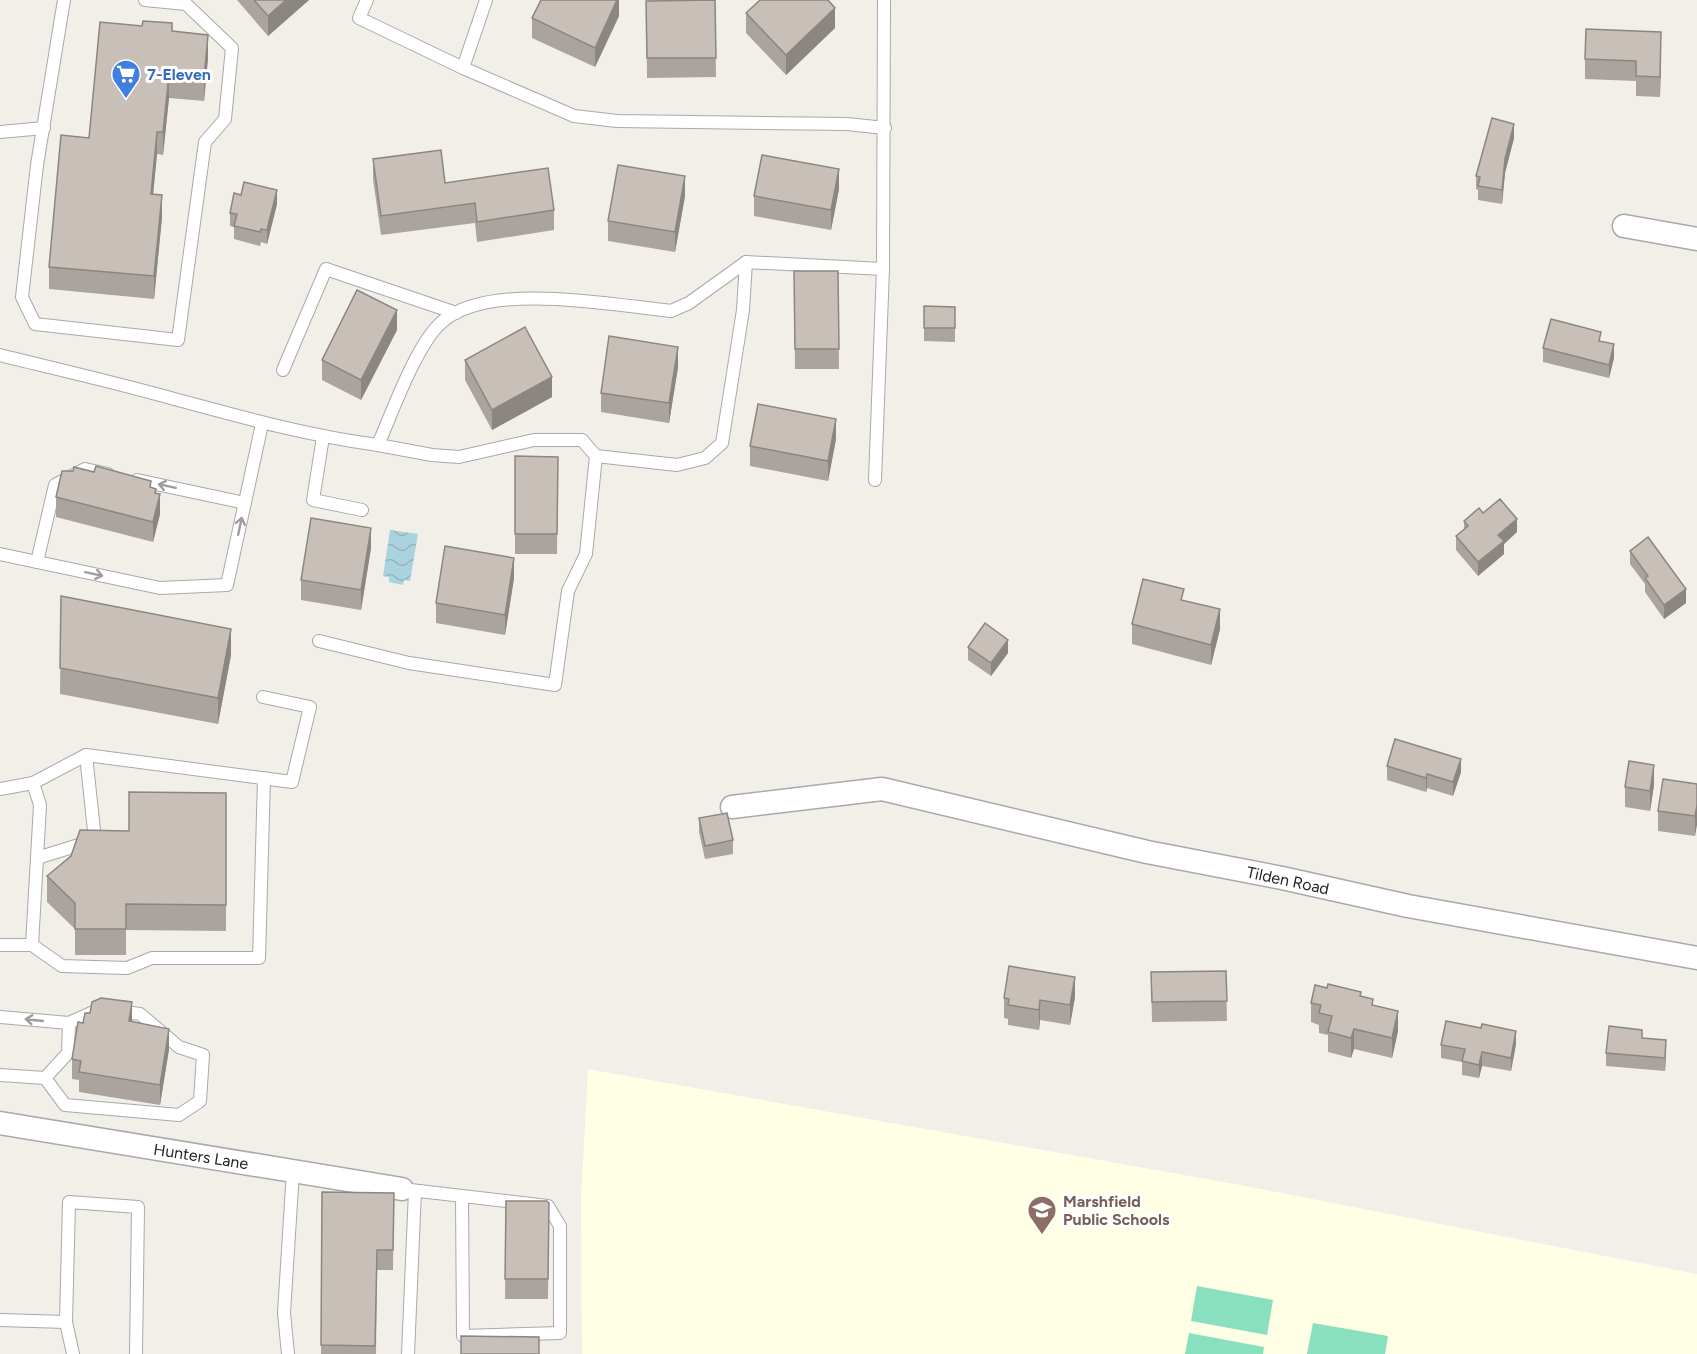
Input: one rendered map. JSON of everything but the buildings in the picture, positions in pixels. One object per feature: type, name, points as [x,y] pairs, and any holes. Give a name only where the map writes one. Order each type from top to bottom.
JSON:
[{"type":"street","points":[[1624,225],[1697,239]]},
{"type":"street","name":"Tilden Road","points":[[732,807],[882,789],[1148,852],[1408,906],[1697,958]]},
{"type":"street","name":"Hunters Lane","points":[[0,1123],[409,1190]]},
{"type":"lane","points":[[64,0],[44,128],[22,297],[35,324],[178,340],[205,142],[225,119],[232,48],[186,4],[145,0]]},
{"type":"lane","points":[[367,0],[360,18],[463,68],[574,116],[617,122],[847,124],[885,128]]},
{"type":"lane","points":[[463,68],[486,0]]},
{"type":"lane","points":[[875,480],[883,269],[884,0]]},
{"type":"lane","points":[[0,132],[44,128]]},
{"type":"lane","points":[[378,445],[428,337],[443,321],[456,314],[501,300],[537,297],[671,311],[689,303],[746,262],[883,269]]},
{"type":"lane","points":[[0,355],[146,391],[262,424],[432,456],[459,457],[534,440],[560,438],[582,440],[596,456],[677,465],[705,458],[722,443],[742,310],[746,262]]},
{"type":"lane","points":[[283,370],[326,269],[456,314]]},
{"type":"lane","points":[[0,554],[160,588],[227,585],[262,424]]},
{"type":"lane","points":[[323,437],[314,500],[362,510]]},
{"type":"lane","points":[[319,641],[409,663],[555,685],[568,591],[586,554],[596,456]]},
{"type":"lane","points":[[36,562],[55,485],[85,469],[245,503]]},
{"type":"lane","points":[[0,789],[33,783],[86,755],[292,782],[310,707],[263,697]]},
{"type":"lane","points":[[37,858],[95,840],[86,755]]},
{"type":"lane","points":[[0,945],[32,945],[62,966],[127,968],[152,958],[260,958],[264,778]]},
{"type":"lane","points":[[32,945],[40,805],[33,783]]},
{"type":"lane","points":[[0,1017],[69,1023],[100,1009],[140,1014],[179,1047],[203,1055],[201,1101],[179,1115],[65,1105],[45,1078],[0,1075]]},
{"type":"lane","points":[[45,1078],[68,1053],[69,1023]]},
{"type":"lane","points":[[288,1354],[284,1313],[293,1171]]},
{"type":"lane","points":[[408,1354],[409,1190],[462,1196],[548,1206],[560,1226],[560,1333],[463,1336],[462,1196]]},
{"type":"lane","points":[[73,1354],[66,1322],[69,1202],[138,1208],[136,1354]]},
{"type":"lane","points":[[0,1320],[66,1322]]},
{"type":"shaded area","name":"Marshfield Public Schools","points":[[588,1069],[1240,1185],[1697,1274],[1697,1354],[582,1354],[581,1198]]},
{"type":"green space","points":[[1197,1286],[1273,1300],[1267,1335],[1191,1321]]},
{"type":"green space","points":[[1313,1323],[1388,1336],[1385,1354],[1307,1354]]},
{"type":"green space","points":[[1189,1333],[1264,1347],[1263,1354],[1185,1354]]},
{"type":"water","points":[[390,530],[418,534],[410,581],[404,580],[403,585],[389,582],[389,577],[383,576]]},
{"type":"place","name":"7-Eleven","points":[[126,100]]},
{"type":"place","name":"Marshfield Public Schools","points":[[1042,1236]]}]
